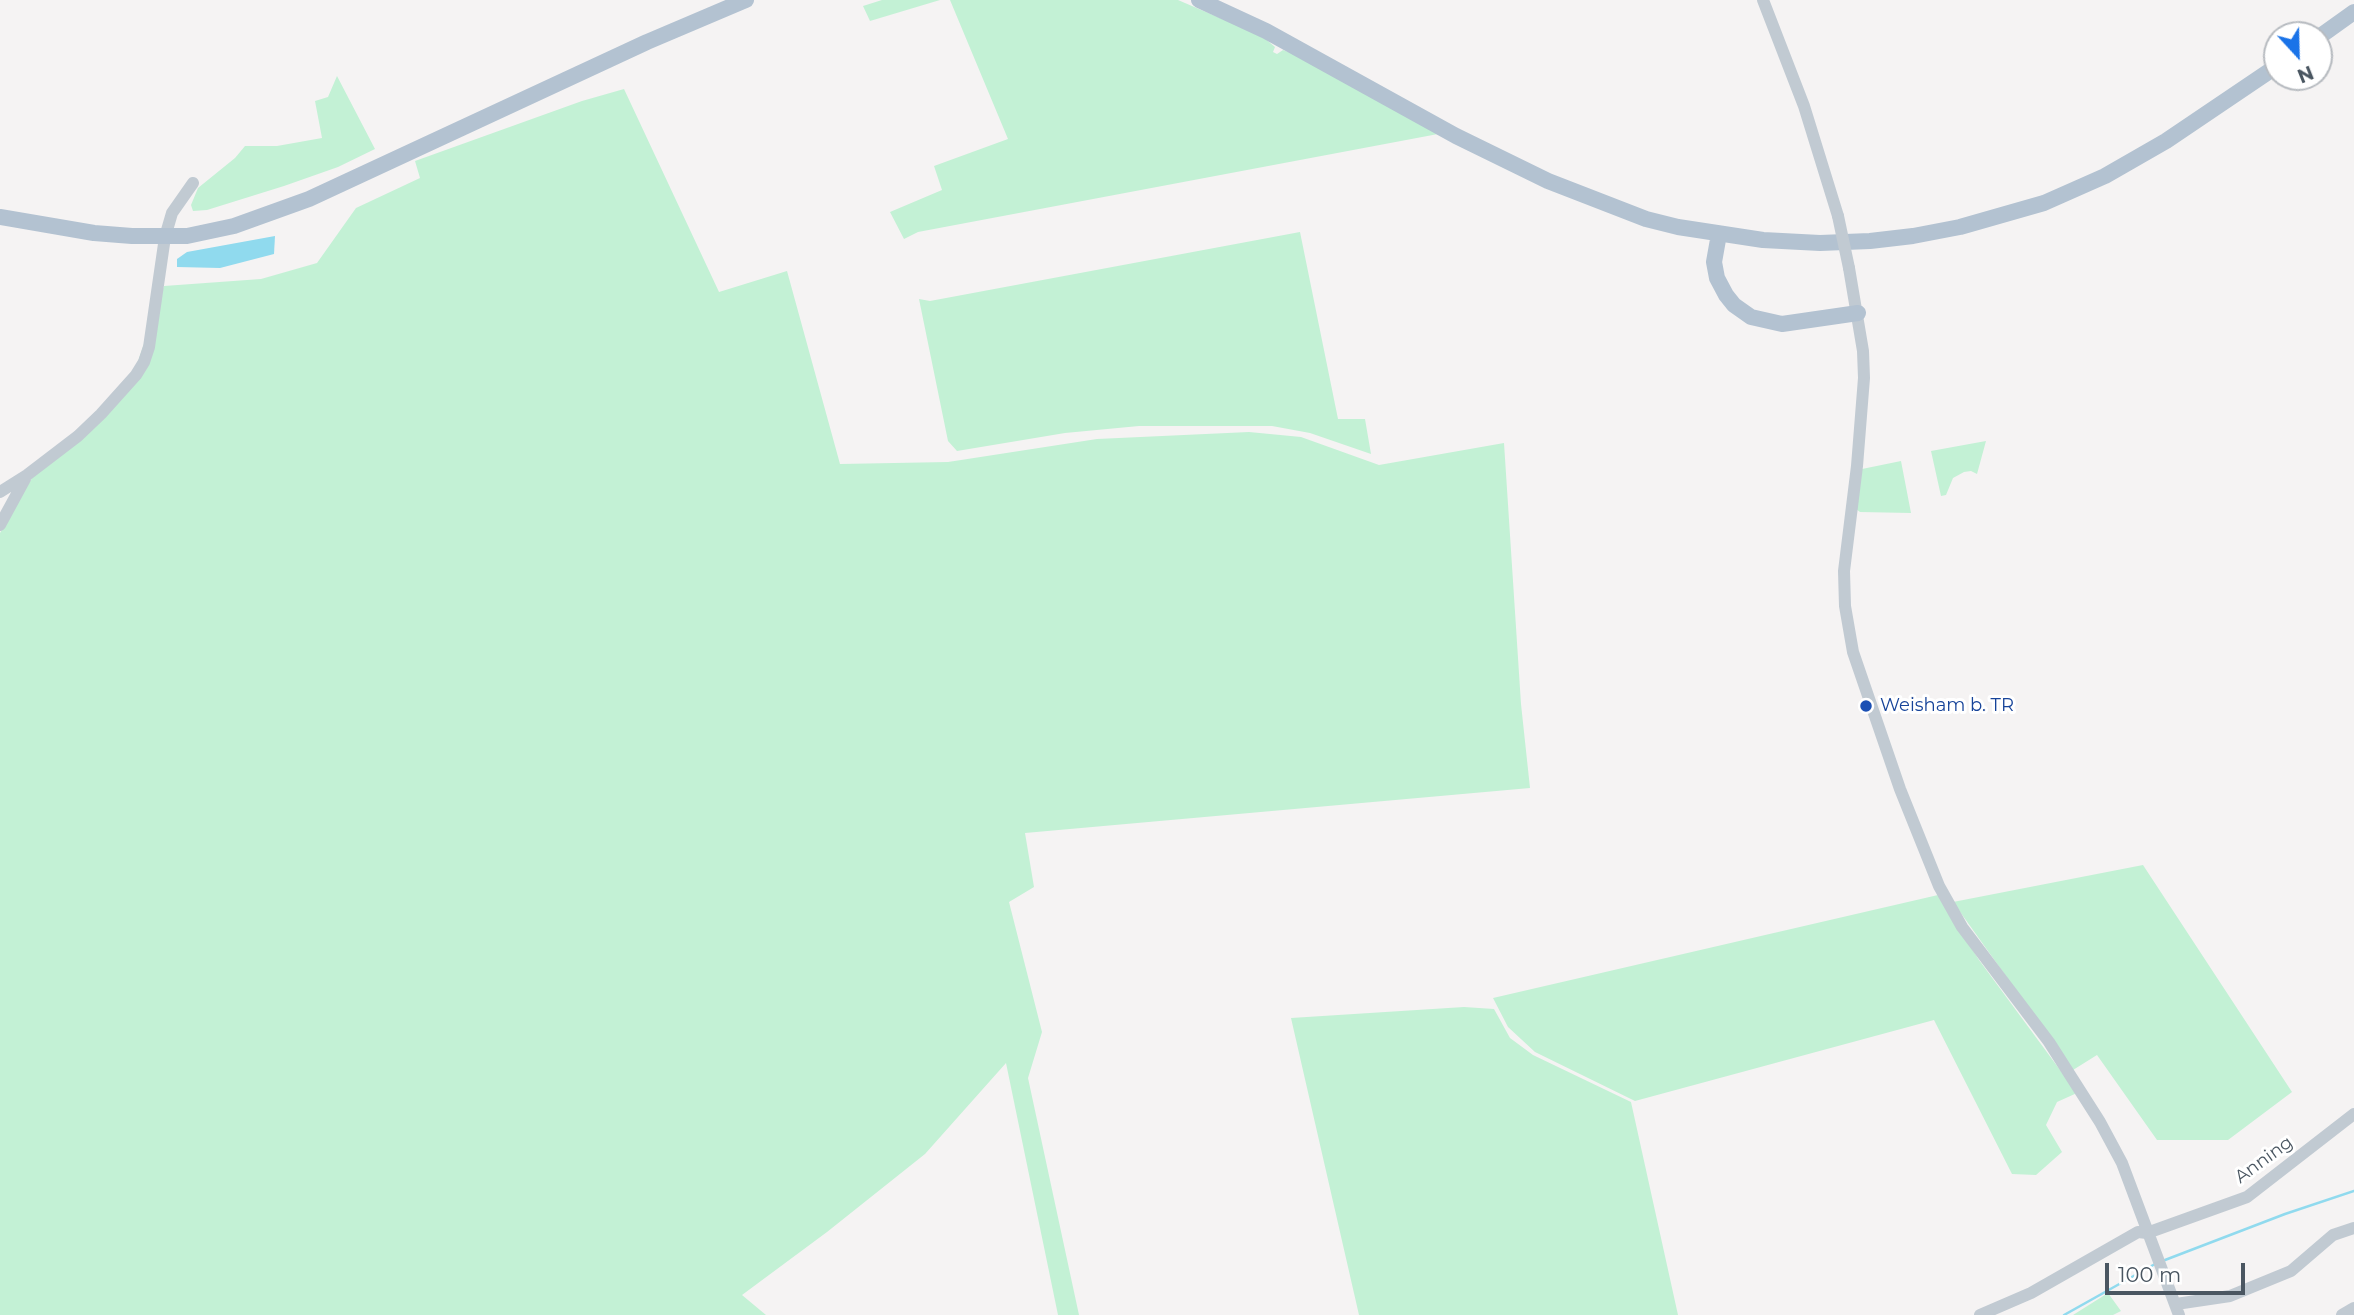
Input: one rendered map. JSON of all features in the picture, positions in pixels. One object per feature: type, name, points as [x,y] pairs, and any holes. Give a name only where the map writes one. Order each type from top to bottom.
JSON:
[{"type":"main road","points":[[0,217],[94,233],[165,237],[222,229],[287,209],[647,42],[746,0]]},
{"type":"main road","points":[[1199,0],[1266,31],[1456,136],[1548,181],[1646,219],[1763,240],[1870,241],[1925,234],[1999,217],[2044,203],[2105,176],[2166,141],[2263,75]]},
{"type":"main road","points":[[2333,27],[2354,12]]},
{"type":"main road","points":[[1719,233],[1714,262],[1717,278],[1734,305],[1751,317],[1783,324],[1858,313]]},
{"type":"street","points":[[1763,0],[1809,118],[1838,216],[1858,313],[1863,351],[1863,404],[1844,592],[1853,652],[1904,799],[1945,898],[1974,944],[2060,1058],[2100,1122],[2122,1163],[2177,1310],[2231,1296],[2291,1271],[2333,1235],[2354,1228]]},
{"type":"street","points":[[0,492],[78,436],[125,389],[144,362],[152,330],[165,237],[172,213],[194,183]]},
{"type":"street","points":[[0,525],[27,475]]},
{"type":"street","name":"Anning","points":[[1980,1315],[2031,1293],[2138,1232],[2147,1233],[2247,1197],[2354,1114]]},
{"type":"street","points":[[2342,1315],[2354,1308]]},
{"type":"green space","points":[[882,0],[940,0],[870,21],[863,6]]},
{"type":"green space","points":[[950,0],[1178,0],[1262,36],[1275,47],[1273,52],[1277,54],[1283,50],[1291,53],[1438,134],[918,232],[904,239],[890,212],[942,190],[934,166],[1008,139]]},
{"type":"green space","points":[[337,76],[375,149],[338,167],[284,186],[207,210],[193,211],[191,205],[198,188],[235,158],[245,146],[277,146],[322,138],[315,101],[328,97]]},
{"type":"green space","points":[[624,89],[719,292],[787,271],[840,464],[948,462],[1097,439],[1249,432],[1301,437],[1379,465],[1504,443],[1521,704],[1530,788],[1025,833],[1034,887],[1009,902],[1042,1032],[1028,1078],[1079,1315],[1058,1315],[1006,1063],[925,1154],[742,1295],[766,1315],[0,1315],[0,533],[36,471],[128,390],[164,286],[261,279],[317,263],[356,208],[420,178],[415,161],[582,101]]},
{"type":"green space","points":[[1300,232],[1338,419],[1365,419],[1371,454],[1310,433],[1272,426],[1139,426],[1065,433],[957,451],[948,441],[919,299],[930,301]]},
{"type":"green space","points":[[1986,441],[1977,474],[1964,472],[1953,478],[1946,495],[1941,496],[1931,451]]},
{"type":"green space","points":[[1901,461],[1911,513],[1860,512],[1856,509],[1862,469]]},
{"type":"green space","points":[[2143,865],[2292,1092],[2228,1140],[2157,1140],[2097,1055],[2073,1070],[1953,902]]},
{"type":"green space","points":[[1938,895],[1979,960],[2077,1093],[2057,1102],[2046,1125],[2062,1152],[2036,1175],[2012,1174],[1934,1020],[1635,1101],[1535,1052],[1508,1027],[1493,998]]},
{"type":"green space","points":[[1464,1007],[1494,1009],[1510,1038],[1533,1055],[1631,1102],[1678,1315],[1359,1315],[1291,1018]]},
{"type":"green space","points":[[2108,1293],[2121,1311],[2113,1315],[2073,1315]]},
{"type":"water","points":[[275,236],[274,254],[220,268],[177,267],[177,259],[187,252]]},
{"type":"waterway","points":[[2165,1260],[2354,1191]]},
{"type":"waterway","points":[[2064,1315],[2155,1264]]},
{"type":"place","name":"Weisham b. TR","points":[[1866,706]]}]
